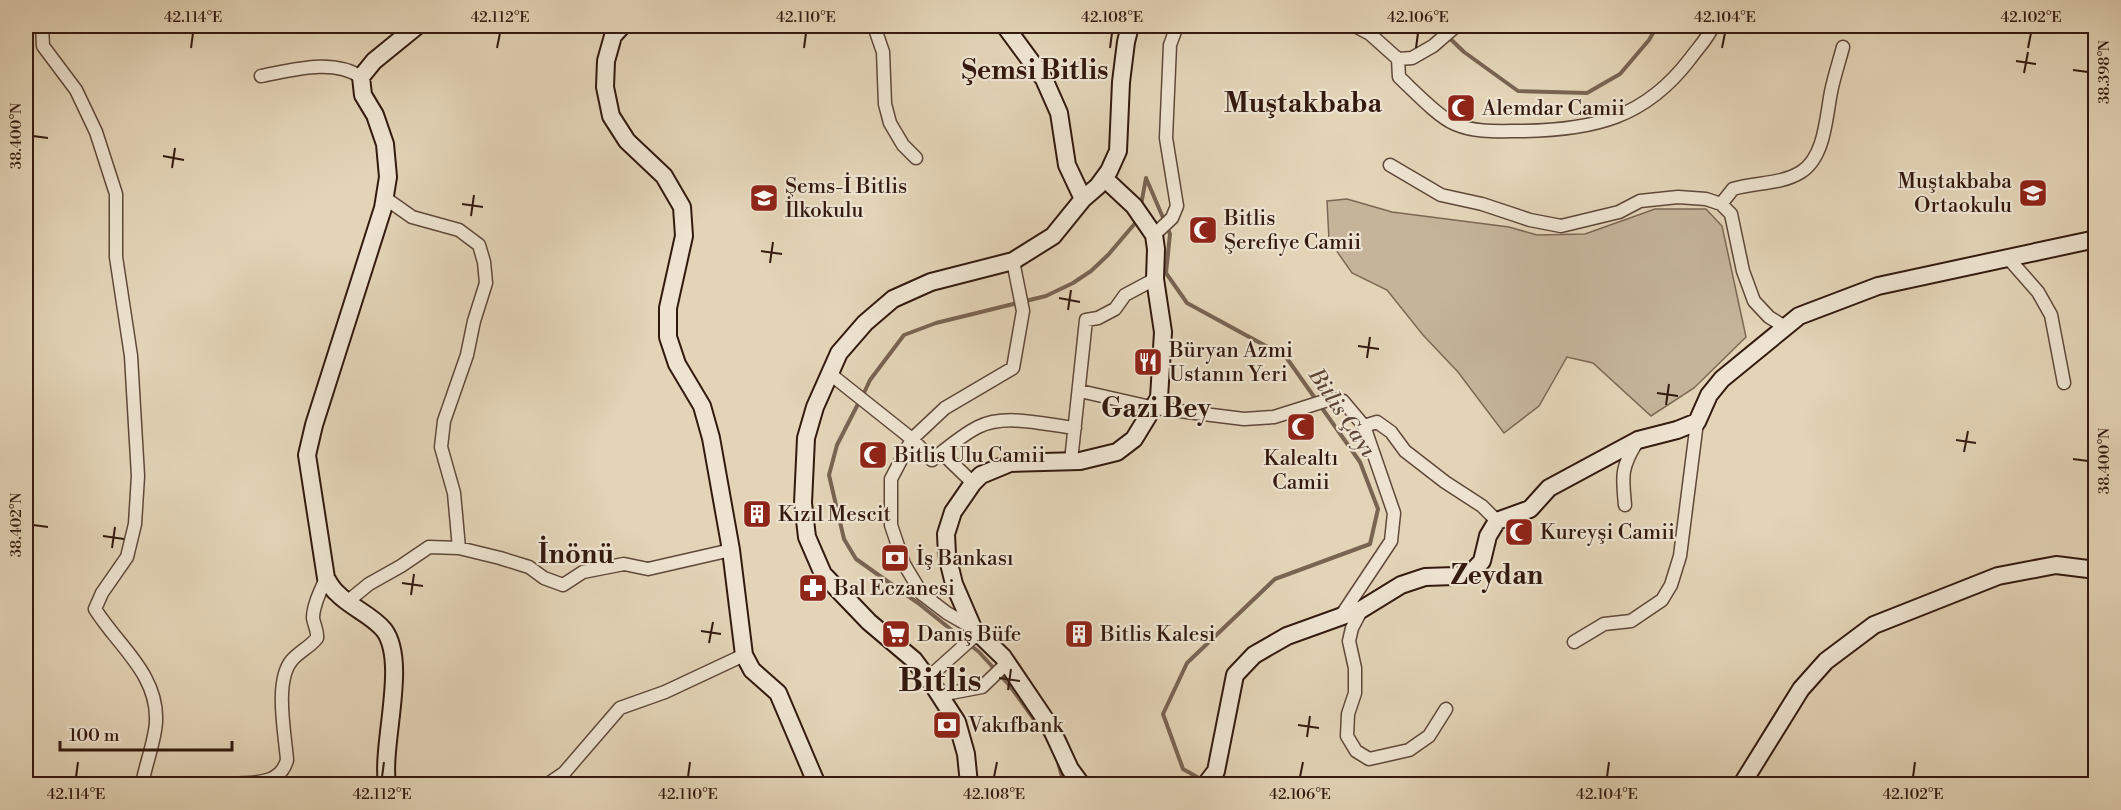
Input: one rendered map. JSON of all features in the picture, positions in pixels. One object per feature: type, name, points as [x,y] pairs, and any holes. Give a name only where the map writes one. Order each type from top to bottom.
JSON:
[{"type":"street","points":[[42,26],[43,46],[76,90],[96,132],[116,194],[116,256],[131,356],[138,476],[135,524],[127,557],[102,593],[95,609],[140,667],[152,690],[156,722],[142,784]]},
{"type":"street","points":[[387,784],[387,740],[395,675],[391,642],[383,629],[337,594],[326,579],[307,455],[314,425],[383,208],[388,177],[385,144],[375,115],[363,95],[361,77],[374,61],[417,26]]},
{"type":"street","points":[[622,26],[613,36],[606,61],[605,87],[611,117],[627,141],[664,177],[682,207],[684,236],[668,308],[668,337],[677,364],[702,406],[711,438],[731,550],[744,655],[752,670],[778,693],[815,780],[814,784]]},
{"type":"street","points":[[874,26],[883,52],[885,104],[890,123],[903,145],[916,158]]},
{"type":"street","points":[[1005,26],[1044,79],[1059,113],[1067,165],[1083,199]]},
{"type":"street","points":[[969,784],[966,754],[957,722],[940,695],[914,660],[869,621],[823,574],[807,537],[802,503],[806,438],[838,353],[893,299],[931,282],[1013,261],[1053,236],[1083,199],[1098,186],[1118,151],[1121,82],[1130,26]]},
{"type":"street","points":[[1152,229],[1172,218],[1176,206],[1166,138],[1170,45],[1177,26]]},
{"type":"street","points":[[1355,26],[1370,34],[1398,59],[1399,77],[1453,124],[1482,131],[1566,130],[1614,119],[1647,103],[1681,71],[1713,26]]},
{"type":"street","points":[[1398,59],[1412,58],[1433,46],[1456,26]]},
{"type":"street","points":[[1721,204],[1734,189],[1778,181],[1802,172],[1811,162],[1823,140],[1831,91],[1843,47]]},
{"type":"street","points":[[261,76],[303,69],[334,67],[353,71],[361,77]]},
{"type":"street","points":[[1390,165],[1441,195],[1482,204],[1530,220],[1561,226],[1619,212],[1640,201],[1678,198],[1706,199],[1721,204],[1731,214],[1743,271],[1754,301],[1769,317],[1785,327]]},
{"type":"street","points":[[975,633],[954,584],[947,555],[946,534],[953,512],[973,483],[981,475],[1010,463],[1071,461],[1117,452],[1134,439],[1159,398],[1163,332],[1155,279],[1156,249],[1152,229],[1134,206],[1104,178]]},
{"type":"street","points":[[385,198],[412,217],[459,230],[479,245],[484,262],[486,283],[474,321],[467,355],[444,421],[441,447],[454,493],[459,548]]},
{"type":"street","points":[[1574,642],[1604,624],[1631,621],[1662,600],[1671,585],[1680,556],[1697,422],[1709,395],[1722,379],[1799,316],[1878,286],[2009,259],[2096,238]]},
{"type":"street","points":[[2009,259],[2038,292],[2051,315],[2064,383]]},
{"type":"street","points":[[1013,261],[1023,311],[1013,368],[945,408],[912,439],[891,479],[891,525],[903,564],[922,594],[975,633],[1005,665],[1051,728],[1071,777],[1081,784]]},
{"type":"street","points":[[1071,461],[1086,320],[1098,318],[1115,309],[1125,295],[1155,279]]},
{"type":"street","points":[[829,373],[912,439],[932,460],[978,427],[994,423],[1012,421],[1075,428]]},
{"type":"street","points":[[1080,391],[1155,408],[1244,419],[1274,417],[1331,399],[1343,401],[1364,426],[1394,513],[1390,541],[1341,616]]},
{"type":"street","points":[[1364,426],[1377,422],[1391,432],[1405,451],[1445,482],[1482,506],[1497,521]]},
{"type":"street","points":[[1211,778],[1235,675],[1254,655],[1287,636],[1362,609],[1401,585],[1425,577],[1455,576],[1473,570],[1482,561],[1488,536],[1497,521],[1530,509],[1549,488],[1638,440],[1677,430],[1697,422]]},
{"type":"street","points":[[1625,506],[1622,481],[1625,460],[1638,440]]},
{"type":"street","points":[[942,453],[973,483]]},
{"type":"street","points":[[347,602],[369,584],[429,547],[459,548],[529,567],[544,578],[563,585],[583,572],[624,564],[648,569],[731,550]]},
{"type":"street","points":[[1742,784],[1801,689],[1826,661],[1874,625],[1998,576],[2056,565],[2096,570]]},
{"type":"street","points":[[234,784],[271,780],[286,765],[282,706],[284,674],[292,660],[317,638],[318,632],[313,618],[319,594],[326,579]]},
{"type":"street","points":[[1362,609],[1352,628],[1349,641],[1355,668],[1355,693],[1348,714],[1347,736],[1356,751],[1369,759],[1409,750],[1429,736],[1446,709]]},
{"type":"street","points":[[927,679],[975,633]]},
{"type":"street","points":[[548,784],[564,773],[620,708],[665,692],[744,655]]},
{"type":"street","points":[[940,695],[982,687],[1005,665]]},
{"type":"shaded area","points":[[1347,199],[1392,212],[1509,227],[1537,235],[1585,234],[1655,209],[1706,209],[1722,226],[1746,337],[1694,388],[1651,416],[1593,363],[1567,357],[1539,406],[1504,433],[1458,372],[1423,335],[1387,290],[1352,273],[1329,240],[1327,201]]},
{"type":"waterway","name":"Bitlis Çayı","points":[[1437,26],[1464,52],[1518,91],[1587,93],[1620,74],[1649,40],[1657,26]]},
{"type":"waterway","name":"Bitlis Çayı","points":[[1146,178],[1170,234],[1166,273],[1187,303],[1286,357],[1360,462],[1378,509],[1370,544],[1275,579],[1187,663],[1163,714],[1183,769],[1204,781]]},
{"type":"waterway","points":[[1141,205],[1146,178]]},
{"type":"waterway","points":[[863,395],[870,380],[904,335],[936,323],[1046,296],[1073,283],[1091,271],[1108,255],[1137,221]]},
{"type":"waterway","points":[[859,402],[837,445],[829,475],[844,539],[856,559],[918,603],[979,652],[1010,686],[1046,736]]},
{"type":"waterway","points":[[1058,762],[1064,784]]},
{"type":"place","name":"Alemdar Camii","points":[[1461,108]]},
{"type":"place","name":"Muştakbaba Ortaokulu","points":[[2033,193]]},
{"type":"place","name":"Şems-İ Bitlis İlkokulu","points":[[764,198]]},
{"type":"place","name":"Bitlis Şerefiye Camii","points":[[1203,230]]},
{"type":"place","name":"Büryan Azmi Ustanın Yeri","points":[[1148,362]]},
{"type":"place","name":"Kalealtı Camii","points":[[1301,427]]},
{"type":"place","name":"Bitlis Ulu Camii","points":[[873,455]]},
{"type":"place","name":"Kızıl Mescit","points":[[757,514]]},
{"type":"place","name":"Kureyşi Camii","points":[[1519,532]]},
{"type":"place","name":"İş Bankası","points":[[895,558]]},
{"type":"place","name":"Bal Eczanesi","points":[[813,588]]},
{"type":"place","name":"Danış Büfe","points":[[896,634]]},
{"type":"place","name":"Bitlis Kalesi","points":[[1079,634]]},
{"type":"place","name":"Vakıfbank","points":[[947,725]]},
{"type":"district","name":"Şemsi Bitlis","points":[[1035,70]]},
{"type":"district","name":"Muştakbaba","points":[[1303,103]]},
{"type":"district","name":"Gazi Bey","points":[[1156,408]]},
{"type":"district","name":"İnönü","points":[[576,554]]},
{"type":"district","name":"Zeydan","points":[[1497,575]]},
{"type":"district","name":"Bitlis","points":[[940,679]]}]
